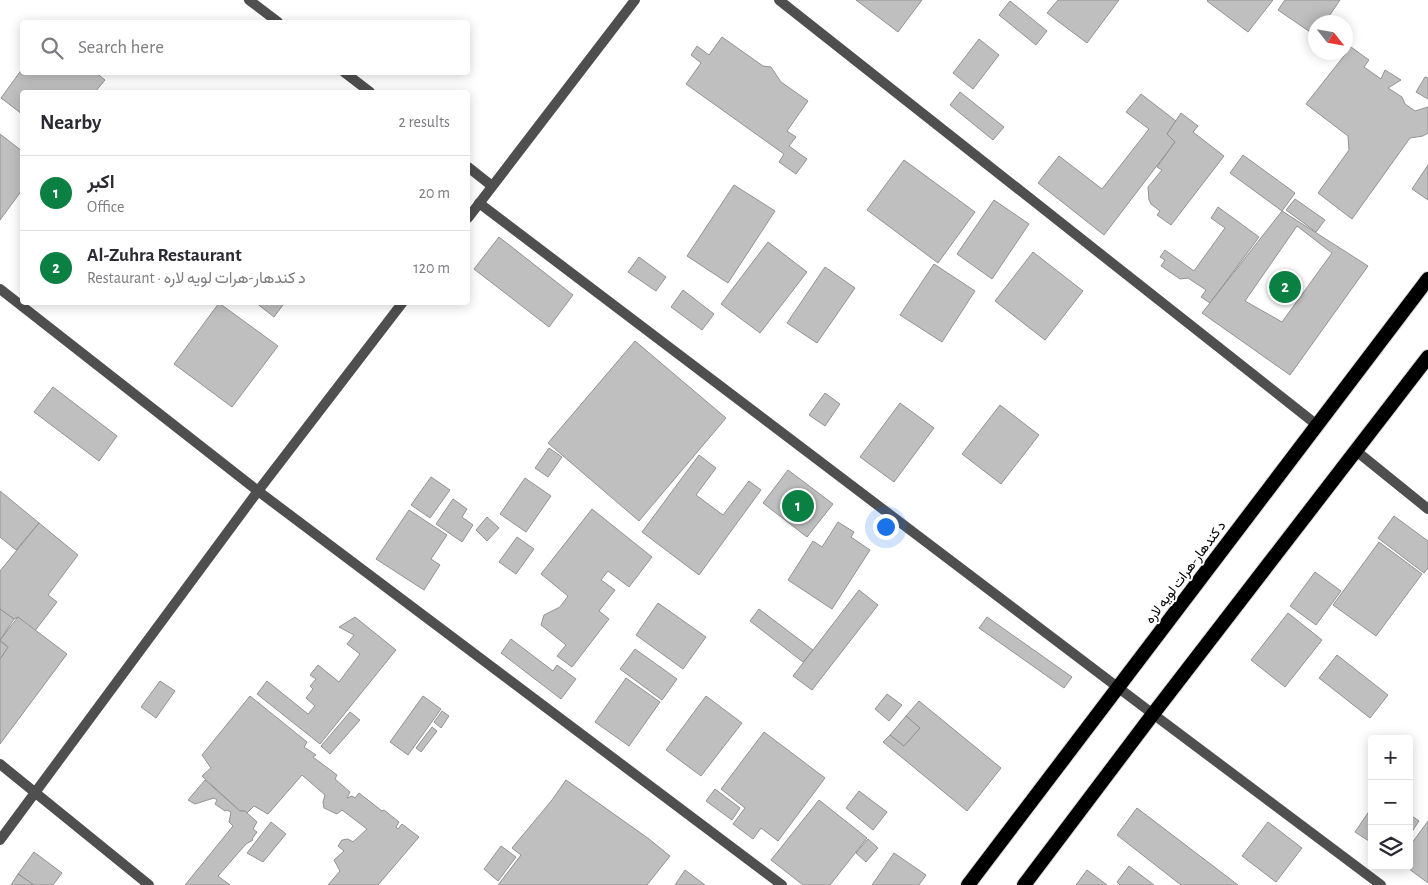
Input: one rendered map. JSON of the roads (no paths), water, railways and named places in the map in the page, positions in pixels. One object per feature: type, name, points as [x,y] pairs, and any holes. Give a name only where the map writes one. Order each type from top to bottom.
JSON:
[{"type":"highway","name":"د کندهار-هرات لويه لاره","points":[[968,885],[1428,280]]},
{"type":"highway","points":[[1024,885],[1355,450],[1428,358]]},
{"type":"street","points":[[248,0],[275,20]]},
{"type":"street","points":[[470,215],[635,0]]},
{"type":"street","points":[[779,0],[1317,425]]},
{"type":"street","points":[[348,75],[367,90]]},
{"type":"street","points":[[470,169],[492,186]]},
{"type":"street","points":[[479,203],[1381,885]]},
{"type":"street","points":[[0,289],[20,305]]},
{"type":"street","points":[[20,305],[258,491],[782,885]]},
{"type":"street","points":[[0,840],[258,491],[401,305]]},
{"type":"street","points":[[1355,450],[1428,509]]},
{"type":"street","points":[[0,764],[149,885]]},
{"type":"place","name":"Al-Zuhra Restaurant","points":[[1285,287]]},
{"type":"place","name":"اکبر","points":[[798,506]]}]
